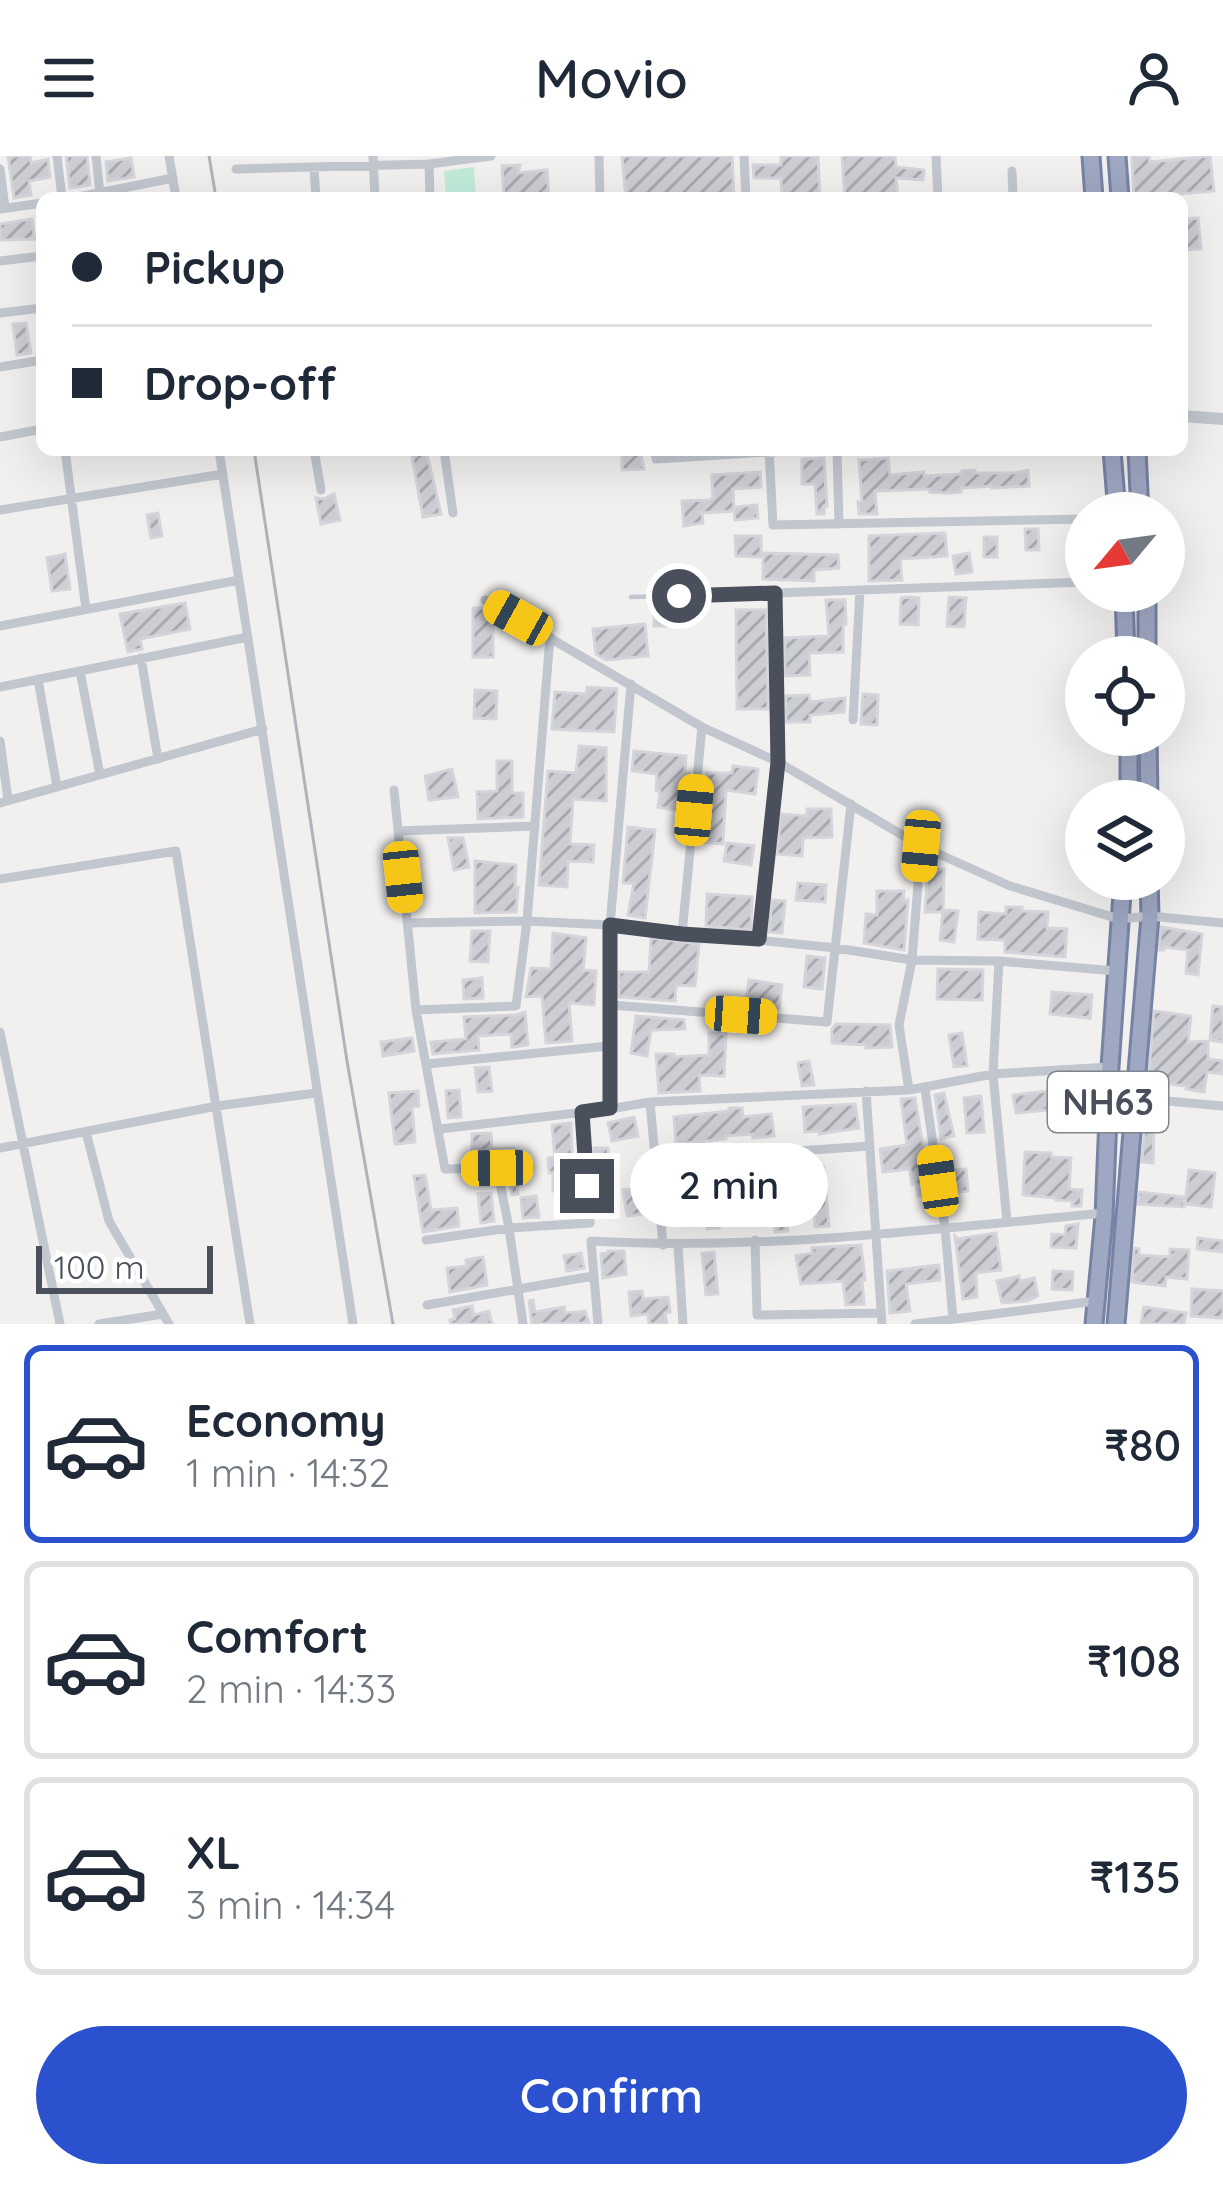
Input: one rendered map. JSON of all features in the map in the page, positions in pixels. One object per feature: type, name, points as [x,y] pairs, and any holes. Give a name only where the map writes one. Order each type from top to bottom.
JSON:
[{"type":"highway","points":[[1091,156],[1094,192]]},
{"type":"highway","points":[[1117,156],[1120,192]]},
{"type":"highway","points":[[1113,456],[1116,492]]},
{"type":"highway","points":[[1137,456],[1139,492]]},
{"type":"highway","name":"NH63","points":[[1094,1324],[1121,900]]},
{"type":"highway","name":"NH63","points":[[1116,1324],[1150,900]]},
{"type":"street","points":[[57,156],[61,192]]},
{"type":"street","points":[[96,156],[100,192]]},
{"type":"street","points":[[169,156],[175,192]]},
{"type":"street","points":[[236,169],[314,169],[339,161],[429,164],[491,156]]},
{"type":"street","points":[[599,156],[600,192]]},
{"type":"street","points":[[744,156],[746,192]]},
{"type":"street","points":[[936,156],[938,192]]},
{"type":"street","points":[[374,161],[375,192]]},
{"type":"street","points":[[429,164],[430,192]]},
{"type":"street","points":[[0,169],[3,209],[36,204]]},
{"type":"street","points":[[314,169],[316,192]]},
{"type":"street","points":[[1012,172],[1013,192]]},
{"type":"street","points":[[109,192],[173,178]]},
{"type":"street","points":[[0,261],[36,257]]},
{"type":"street","points":[[0,313],[36,309]]},
{"type":"street","points":[[0,367],[36,361]]},
{"type":"street","points":[[1188,416],[1223,419]]},
{"type":"street","points":[[0,437],[36,429]]},
{"type":"street","points":[[66,456],[86,609]]},
{"type":"street","points":[[220,456],[352,1324]]},
{"type":"street","points":[[315,456],[321,490]]},
{"type":"street","points":[[445,456],[453,513]]},
{"type":"street","points":[[656,456],[698,456]]},
{"type":"street","points":[[769,456],[773,525],[1065,519]]},
{"type":"street","points":[[837,456],[839,524]]},
{"type":"street","points":[[0,509],[223,474]]},
{"type":"street","points":[[0,626],[239,580]]},
{"type":"street","points":[[759,939],[778,762],[775,593],[1065,583]]},
{"type":"street","points":[[853,720],[860,590]]},
{"type":"street","points":[[485,600],[702,727],[778,762],[921,846],[1020,890],[1119,919],[1150,916],[1223,922]]},
{"type":"street","points":[[0,687],[248,637]]},
{"type":"street","points":[[416,1010],[517,1006],[550,637]]},
{"type":"street","points":[[141,658],[158,759]]},
{"type":"street","points":[[80,671],[100,775]]},
{"type":"street","points":[[38,679],[57,787]]},
{"type":"street","points":[[610,1108],[610,925],[631,684]]},
{"type":"street","points":[[682,934],[702,727]]},
{"type":"street","points":[[0,741],[4,801],[263,729]]},
{"type":"street","points":[[394,790],[416,1010],[445,1168],[497,1168],[523,1324]]},
{"type":"street","points":[[611,1005],[827,1022],[851,803]]},
{"type":"street","points":[[398,831],[535,826]]},
{"type":"street","points":[[909,1090],[899,1025],[913,960],[921,846]]},
{"type":"street","points":[[0,879],[176,851],[250,1324]]},
{"type":"street","points":[[407,923],[526,920],[610,925],[913,960],[999,961],[1116,971]]},
{"type":"street","points":[[999,961],[993,1073],[1007,1222]]},
{"type":"street","points":[[0,1032],[60,1324]]},
{"type":"street","points":[[427,1064],[609,1046]]},
{"type":"street","points":[[440,1129],[650,1102],[925,1089],[993,1073],[1110,1067]]},
{"type":"street","points":[[925,1089],[953,1319]]},
{"type":"street","points":[[755,1240],[757,1315],[881,1318],[866,1091]]},
{"type":"street","points":[[0,1148],[218,1106],[316,1093]]},
{"type":"street","points":[[1134,1098],[1223,1106]]},
{"type":"street","points":[[650,1102],[663,1245]]},
{"type":"street","points":[[582,1112],[598,1324]]},
{"type":"street","points":[[86,1132],[109,1221],[166,1319],[99,1324]]},
{"type":"street","points":[[655,1161],[870,1146]]},
{"type":"street","points":[[591,1241],[678,1245],[1102,1214]]},
{"type":"street","points":[[426,1240],[590,1223]]},
{"type":"street","points":[[678,1245],[683,1324]]},
{"type":"street","points":[[428,1305],[593,1276]]},
{"type":"street","points":[[915,1324],[1096,1301]]},
{"type":"lane","points":[[631,597],[775,593]]},
{"type":"green space","points":[[474,167],[476,192],[446,192],[444,171]]},
{"type":"building","points":[[8,156],[30,156],[31,163],[48,159],[50,177],[29,181],[31,195],[14,198]]},
{"type":"building","points":[[66,156],[87,156],[90,185],[70,188]]},
{"type":"building","points":[[622,156],[732,156],[734,192],[625,192]]},
{"type":"building","points":[[781,156],[818,156],[820,192],[782,192],[781,178],[754,178],[753,165],[781,165]]},
{"type":"building","points":[[842,156],[895,156],[896,167],[924,170],[923,180],[896,178],[897,192],[845,192]]},
{"type":"building","points":[[1132,156],[1149,156],[1150,162],[1210,156],[1214,191],[1134,192]]},
{"type":"building","points":[[131,158],[134,177],[108,181],[106,162]]},
{"type":"building","points":[[520,165],[518,173],[547,170],[549,192],[504,192],[502,166]]},
{"type":"building","points":[[1198,218],[1201,249],[1188,250],[1188,219]]},
{"type":"building","points":[[32,219],[35,239],[0,240],[0,224]]},
{"type":"building","points":[[26,323],[31,353],[17,355],[13,324]]},
{"type":"building","points":[[412,456],[427,456],[441,514],[423,517]]},
{"type":"building","points":[[622,456],[641,456],[644,469],[622,470]]},
{"type":"building","points":[[824,458],[827,506],[824,514],[817,514],[815,484],[802,484],[802,459]]},
{"type":"building","points":[[888,458],[890,475],[1028,470],[1029,486],[961,488],[961,492],[948,493],[875,491],[877,514],[859,514],[859,460]]},
{"type":"building","points":[[760,472],[761,487],[733,489],[734,511],[702,513],[703,523],[684,526],[682,501],[710,500],[712,475]]},
{"type":"building","points":[[334,494],[340,520],[321,524],[316,498]]},
{"type":"building","points":[[757,505],[758,518],[735,520],[734,507]]},
{"type":"building","points":[[158,513],[162,536],[151,538],[147,515]]},
{"type":"building","points":[[1025,529],[1038,529],[1039,550],[1026,550]]},
{"type":"building","points":[[945,533],[947,556],[900,559],[902,580],[869,581],[869,536]]},
{"type":"building","points":[[735,536],[761,536],[761,557],[736,556]]},
{"type":"building","points":[[984,537],[997,537],[997,557],[984,557]]},
{"type":"building","points":[[763,553],[838,555],[839,568],[814,570],[814,581],[763,579]]},
{"type":"building","points":[[969,553],[972,572],[956,574],[953,556]]},
{"type":"building","points":[[65,554],[70,589],[52,591],[47,558]]},
{"type":"building","points":[[949,597],[966,598],[964,627],[947,626]]},
{"type":"building","points":[[901,598],[919,598],[918,625],[900,624]]},
{"type":"building","points":[[826,600],[845,600],[843,652],[809,653],[810,675],[785,676],[785,638],[829,636]]},
{"type":"building","points":[[679,602],[679,626],[654,626],[654,603]]},
{"type":"building","points":[[185,603],[190,629],[140,639],[142,649],[128,652],[120,614]]},
{"type":"building","points":[[473,608],[493,615],[493,657],[473,657]]},
{"type":"building","points":[[736,610],[766,610],[768,709],[737,709]]},
{"type":"building","points":[[645,624],[648,656],[606,660],[596,654],[593,629]]},
{"type":"building","points":[[587,687],[617,689],[614,732],[552,729],[555,692],[586,694]]},
{"type":"building","points":[[475,690],[497,691],[496,719],[474,718]]},
{"type":"building","points":[[863,694],[878,695],[877,725],[861,724]]},
{"type":"building","points":[[809,695],[810,702],[845,698],[844,712],[810,715],[810,722],[786,722],[786,696]]},
{"type":"building","points":[[579,746],[606,748],[606,801],[573,799],[570,844],[594,845],[593,862],[568,861],[567,887],[539,885],[548,771],[576,773]]},
{"type":"building","points":[[634,751],[686,756],[685,812],[658,807],[657,774],[632,771]]},
{"type":"building","points":[[497,761],[512,761],[512,793],[523,793],[523,817],[478,819],[477,792],[497,791]]},
{"type":"building","points":[[733,766],[758,769],[755,794],[726,790],[723,844],[700,842],[707,773],[732,773]]},
{"type":"building","points":[[452,769],[458,797],[429,800],[425,776]]},
{"type":"building","points":[[807,809],[831,809],[832,837],[803,838],[802,856],[777,854],[781,814],[807,816]]},
{"type":"building","points":[[628,827],[655,830],[645,918],[628,915],[634,883],[623,883]]},
{"type":"building","points":[[448,838],[463,838],[469,867],[454,870]]},
{"type":"building","points":[[727,843],[754,846],[751,865],[724,861]]},
{"type":"building","points":[[475,861],[516,865],[516,912],[475,913]]},
{"type":"building","points":[[928,869],[944,869],[943,910],[958,911],[954,942],[940,940],[943,912],[925,912]]},
{"type":"building","points":[[798,883],[826,885],[825,902],[796,900]]},
{"type":"building","points":[[877,891],[904,891],[903,900],[908,900],[904,950],[864,943],[866,914],[877,915]]},
{"type":"building","points":[[707,894],[752,897],[751,930],[706,926]]},
{"type":"building","points":[[772,900],[785,901],[782,933],[769,932]]},
{"type":"building","points":[[1006,907],[1048,912],[1047,928],[1067,929],[1065,957],[1005,952],[1005,940],[978,939],[979,912],[1006,914]]},
{"type":"building","points":[[1161,927],[1202,934],[1198,975],[1186,973],[1188,950],[1159,950]]},
{"type":"building","points":[[472,931],[490,931],[488,962],[470,961]]},
{"type":"building","points":[[553,933],[586,938],[583,970],[596,971],[594,1005],[569,1003],[572,1041],[546,1043],[542,996],[526,997],[531,968],[551,969]]},
{"type":"building","points":[[651,938],[699,944],[695,986],[676,985],[675,1001],[619,997],[619,972],[649,972]]},
{"type":"building","points":[[807,956],[825,958],[822,989],[804,987]]},
{"type":"building","points":[[938,969],[983,970],[982,1000],[937,999]]},
{"type":"building","points":[[482,978],[483,998],[464,999],[463,980]]},
{"type":"building","points":[[749,980],[782,985],[779,1009],[745,1007]]},
{"type":"building","points":[[1052,992],[1092,995],[1090,1018],[1050,1014]]},
{"type":"building","points":[[1213,1006],[1223,1007],[1223,1042],[1210,1040]]},
{"type":"building","points":[[1154,1011],[1191,1016],[1188,1042],[1208,1041],[1208,1059],[1223,1061],[1223,1074],[1207,1072],[1204,1092],[1148,1082]]},
{"type":"building","points":[[525,1012],[528,1045],[512,1047],[511,1034],[478,1036],[479,1050],[433,1054],[431,1042],[466,1039],[464,1017]]},
{"type":"building","points":[[636,1016],[684,1020],[685,1029],[651,1030],[647,1056],[631,1053]]},
{"type":"building","points":[[836,1024],[890,1025],[892,1047],[832,1043]]},
{"type":"building","points":[[709,1033],[726,1034],[724,1076],[699,1075],[700,1091],[659,1093],[656,1054],[709,1055]]},
{"type":"building","points":[[962,1033],[967,1066],[954,1067],[949,1035]]},
{"type":"building","points":[[412,1038],[414,1051],[383,1056],[381,1042]]},
{"type":"building","points":[[809,1061],[814,1085],[802,1086],[798,1063]]},
{"type":"building","points":[[489,1067],[492,1091],[478,1092],[475,1068]]},
{"type":"building","points":[[459,1090],[461,1117],[448,1118],[446,1091]]},
{"type":"building","points":[[418,1091],[419,1106],[412,1107],[415,1142],[395,1144],[389,1093]]},
{"type":"building","points":[[1048,1091],[1050,1110],[1016,1113],[1013,1095]]},
{"type":"building","points":[[944,1093],[954,1136],[941,1139],[935,1095]]},
{"type":"building","points":[[981,1096],[984,1132],[967,1133],[964,1098]]},
{"type":"building","points":[[915,1098],[931,1194],[918,1196],[910,1169],[883,1172],[880,1149],[907,1145],[901,1099]]},
{"type":"building","points":[[855,1104],[859,1128],[805,1132],[803,1107]]},
{"type":"building","points":[[742,1108],[743,1117],[771,1114],[774,1136],[726,1136],[676,1144],[674,1117]]},
{"type":"building","points":[[634,1117],[638,1136],[612,1141],[608,1123]]},
{"type":"building","points":[[1145,1122],[1154,1122],[1153,1163],[1142,1162]]},
{"type":"building","points":[[571,1123],[573,1191],[553,1191],[548,1158],[555,1157],[552,1125]]},
{"type":"building","points":[[491,1133],[492,1150],[472,1151],[472,1134]]},
{"type":"building","points":[[514,1148],[518,1194],[512,1195],[506,1165],[494,1159],[494,1149]]},
{"type":"building","points":[[594,1148],[608,1148],[610,1173],[595,1171]]},
{"type":"building","points":[[1025,1152],[1071,1158],[1069,1189],[1082,1190],[1081,1206],[1023,1195]]},
{"type":"building","points":[[694,1167],[701,1205],[668,1205],[666,1180],[682,1181],[681,1168]]},
{"type":"building","points":[[824,1167],[829,1226],[815,1227],[814,1198],[799,1200],[796,1171]]},
{"type":"building","points":[[966,1169],[968,1191],[949,1193],[946,1171]]},
{"type":"building","points":[[1189,1170],[1215,1173],[1211,1207],[1185,1204]]},
{"type":"building","points":[[425,1175],[431,1210],[457,1208],[459,1226],[423,1232],[414,1176]]},
{"type":"building","points":[[649,1186],[651,1213],[627,1216],[623,1190]]},
{"type":"building","points":[[1139,1192],[1185,1197],[1184,1207],[1138,1204]]},
{"type":"building","points":[[491,1193],[494,1221],[481,1223],[478,1194]]},
{"type":"building","points":[[785,1195],[788,1231],[775,1232],[772,1196]]},
{"type":"building","points":[[536,1196],[539,1217],[523,1218],[521,1198]]},
{"type":"building","points":[[716,1200],[719,1228],[707,1229],[703,1201]]},
{"type":"building","points":[[1078,1224],[1076,1248],[1051,1247],[1052,1234],[1065,1235],[1066,1226]]},
{"type":"building","points":[[996,1233],[1001,1270],[976,1273],[977,1297],[963,1299],[955,1236]]},
{"type":"building","points":[[1198,1238],[1223,1241],[1223,1252],[1197,1249]]},
{"type":"building","points":[[861,1245],[864,1304],[846,1305],[843,1281],[801,1284],[796,1256],[812,1253],[812,1248]]},
{"type":"building","points":[[1134,1248],[1139,1255],[1170,1257],[1170,1249],[1189,1250],[1187,1279],[1166,1277],[1165,1286],[1132,1282]]},
{"type":"building","points":[[624,1251],[626,1274],[603,1278],[601,1254]]},
{"type":"building","points":[[714,1252],[718,1294],[706,1295],[702,1253]]},
{"type":"building","points":[[581,1253],[584,1268],[567,1271],[564,1256]]},
{"type":"building","points":[[483,1257],[487,1285],[450,1292],[447,1268],[467,1266],[466,1260]]},
{"type":"building","points":[[939,1265],[940,1280],[906,1284],[910,1311],[890,1313],[887,1271]]},
{"type":"building","points":[[1053,1271],[1073,1272],[1072,1290],[1052,1289]]},
{"type":"building","points":[[1019,1276],[1020,1281],[1034,1278],[1038,1296],[1002,1303],[997,1281]]},
{"type":"building","points":[[1192,1289],[1223,1291],[1223,1318],[1191,1316]]},
{"type":"building","points":[[642,1291],[643,1299],[668,1297],[667,1324],[649,1324],[648,1314],[631,1316],[629,1292]]},
{"type":"building","points":[[533,1300],[535,1312],[564,1307],[565,1313],[585,1311],[589,1323],[532,1324],[529,1301]]},
{"type":"building","points":[[472,1306],[474,1315],[489,1311],[492,1324],[451,1324],[453,1310]]},
{"type":"building","points":[[1144,1307],[1186,1313],[1184,1324],[1141,1324]]},
{"type":"railway","points":[[209,156],[215,192]]},
{"type":"railway","points":[[255,456],[347,1061],[393,1324]]},
{"type":"route","points":[[587,1186],[582,1112],[610,1108],[610,925],[759,939],[778,762],[775,593],[679,596]]}]
